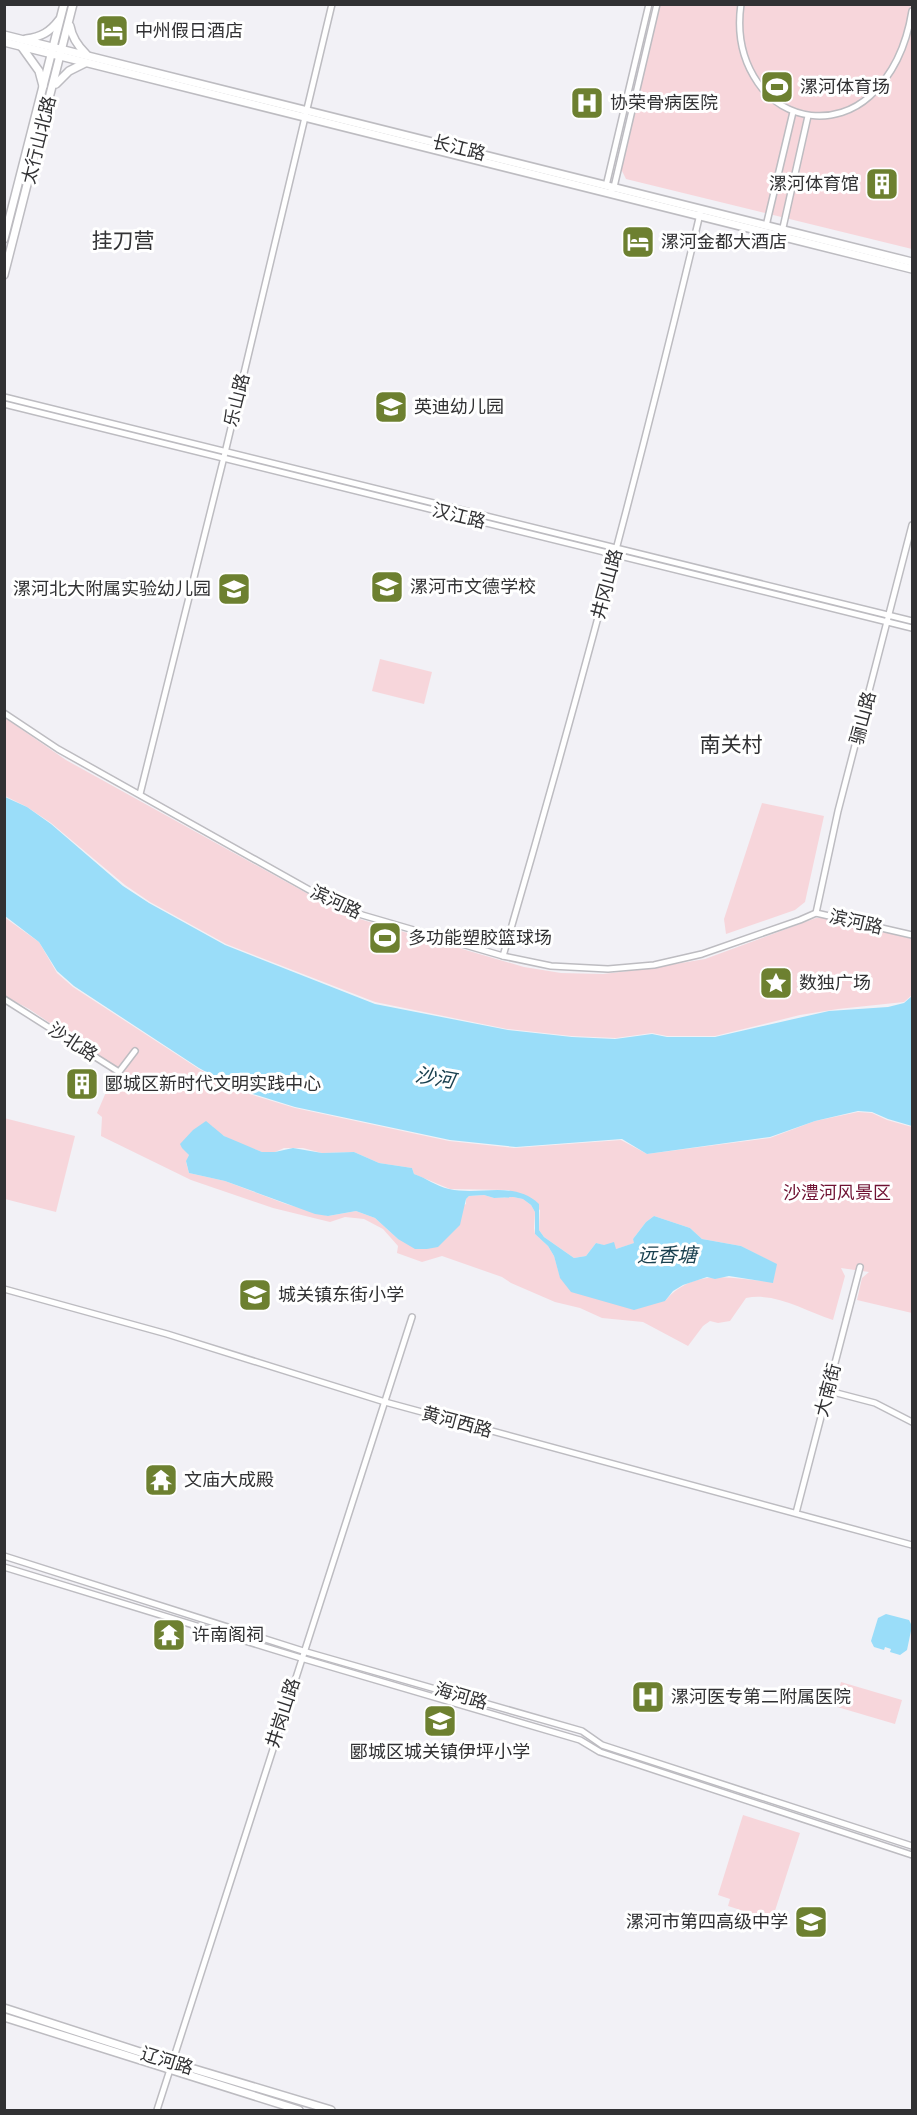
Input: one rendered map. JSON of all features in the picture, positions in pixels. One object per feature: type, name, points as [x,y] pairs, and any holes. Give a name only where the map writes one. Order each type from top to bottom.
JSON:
[{"type":"main road","name":"太行山北路","points":[[4,275],[52,91],[64,4]]},
{"type":"main road","name":"太行山北路","points":[[4,239],[43,88],[69,21],[73,4]]},
{"type":"main road","points":[[43,88],[39,71],[22,43],[51,31],[61,18]]},
{"type":"main road","points":[[52,91],[58,79],[87,59],[71,34],[69,21]]},
{"type":"main road","name":"长江路","points":[[4,35],[22,43],[57,52],[609,188],[912,268]]},
{"type":"main road","name":"长江路","points":[[4,42],[22,43]]},
{"type":"main road","name":"长江路","points":[[701,213],[766,226],[781,233],[912,262]]},
{"type":"main road","name":"辽河路","points":[[4,2008],[174,2063],[331,2110]]},
{"type":"main road","name":"辽河路","points":[[4,2017],[299,2110]]},
{"type":"street","name":"乐山路","points":[[140,795],[332,4]]},
{"type":"street","points":[[609,188],[650,4]]},
{"type":"street","points":[[609,188],[657,4]]},
{"type":"street","points":[[741,4],[740,37],[752,74],[774,102],[793,112],[808,116],[824,116],[840,112],[854,107],[870,96],[884,80],[903,47],[912,11]]},
{"type":"street","points":[[766,226],[793,112]]},
{"type":"street","points":[[781,233],[808,116]]},
{"type":"street","name":"井冈山路","points":[[503,956],[566,740],[701,213]]},
{"type":"street","name":"汉江路","points":[[4,397],[889,619],[912,628]]},
{"type":"street","name":"汉江路","points":[[4,404],[224,454]]},
{"type":"street","name":"骊山路","points":[[816,913],[838,811],[912,525]]},
{"type":"street","name":"汉江路","points":[[889,619],[912,621]]},
{"type":"street","name":"滨河路","points":[[4,713],[58,749],[345,910],[503,956],[551,966],[608,969],[654,965],[702,954],[816,913],[912,935]]},
{"type":"street","name":"沙北路","points":[[4,999],[119,1072],[135,1051]]},
{"type":"street","name":"大南街","points":[[796,1513],[860,1267]]},
{"type":"street","name":"黄河西路","points":[[4,1289],[167,1334],[385,1402],[912,1545]]},
{"type":"street","name":"井岗山路","points":[[157,2110],[412,1317]]},
{"type":"street","points":[[829,1391],[875,1403],[912,1422]]},
{"type":"street","name":"海河路","points":[[4,1556],[303,1651],[582,1731],[602,1745],[912,1846]]},
{"type":"street","name":"海河路","points":[[4,1567],[580,1740],[600,1752],[912,1855]]},
{"type":"green space","name":"漯河体育场","points":[[660,5],[912,5],[912,249],[626,179],[621,169]]},
{"type":"green space","points":[[380,659],[432,672],[424,704],[372,691]]},
{"type":"green space","points":[[5,718],[66,760],[346,915],[524,967],[561,973],[603,974],[705,959],[816,918],[829,918],[912,939],[912,995],[904,1002],[800,1015],[715,1036],[667,1036],[652,1033],[616,1038],[507,1029],[375,1002],[226,944],[150,902],[125,885],[51,823],[5,796]]},
{"type":"green space","points":[[762,803],[824,816],[805,902],[795,910],[726,934],[724,919]]},
{"type":"green space","name":"沙澧河风景区","points":[[4,917],[39,942],[57,973],[73,987],[199,1069],[236,1090],[295,1108],[449,1141],[514,1148],[621,1140],[647,1154],[770,1138],[815,1121],[858,1112],[872,1113],[912,1127],[912,1313],[857,1300],[862,1278],[869,1272],[841,1268],[845,1276],[833,1320],[779,1300],[746,1298],[730,1321],[718,1323],[710,1321],[703,1326],[688,1346],[643,1322],[602,1318],[580,1308],[555,1302],[502,1277],[442,1256],[422,1262],[397,1253],[398,1246],[383,1229],[364,1219],[345,1217],[330,1222],[273,1208],[191,1180],[101,1136],[102,1117],[97,1113],[110,1083],[111,1064],[29,1009],[5,996]],"holes":[[[212,1126],[217,1132],[233,1141],[262,1152],[275,1152],[284,1148],[303,1148],[322,1153],[354,1152],[379,1163],[412,1168],[414,1174],[450,1189],[509,1190],[523,1199],[469,1196],[466,1204],[398,1239],[375,1218],[356,1211],[328,1216],[286,1204],[225,1181],[189,1173],[186,1162],[189,1155],[186,1151]],[[523,1199],[540,1210],[539,1230],[544,1237],[574,1258],[586,1256],[596,1243],[616,1249],[635,1243],[633,1239],[646,1222],[654,1216],[690,1228],[702,1239],[741,1246],[776,1264],[773,1282],[730,1277],[702,1279],[677,1290],[665,1301],[571,1291],[560,1277],[554,1256],[548,1246],[535,1234],[535,1212],[531,1205]]]},
{"type":"green space","points":[[4,1118],[75,1136],[56,1212],[5,1199]]},
{"type":"green space","points":[[841,1682],[902,1700],[895,1724],[834,1706]]},
{"type":"green space","points":[[743,1815],[800,1833],[772,1920],[728,1906],[730,1899],[718,1895]]},
{"type":"water","name":"沙河","points":[[5,797],[27,807],[51,824],[123,886],[149,903],[225,945],[375,1004],[508,1030],[615,1039],[652,1034],[667,1037],[715,1037],[829,1011],[888,1007],[904,1003],[912,996],[912,1126],[872,1112],[858,1111],[815,1121],[770,1137],[647,1154],[622,1139],[516,1147],[450,1140],[295,1107],[237,1089],[199,1068],[74,986],[57,971],[39,942],[5,916]]},
{"type":"water","name":"远香塘","points":[[206,1121],[224,1136],[262,1152],[293,1148],[322,1153],[354,1152],[379,1163],[412,1168],[414,1174],[449,1189],[519,1193],[539,1204],[539,1230],[544,1237],[574,1258],[586,1256],[596,1243],[604,1245],[614,1242],[616,1249],[634,1243],[633,1239],[646,1222],[654,1216],[690,1228],[702,1239],[741,1246],[777,1264],[773,1283],[729,1276],[715,1279],[707,1277],[683,1285],[673,1291],[665,1301],[634,1310],[571,1292],[560,1278],[554,1256],[548,1246],[535,1234],[535,1212],[531,1205],[523,1199],[513,1197],[469,1196],[466,1199],[460,1225],[438,1247],[415,1249],[398,1239],[375,1218],[356,1211],[328,1216],[315,1214],[225,1181],[189,1173],[186,1161],[189,1155],[180,1144],[193,1130]]},
{"type":"water","points":[[886,1614],[909,1620],[912,1626],[907,1650],[900,1655],[890,1652],[891,1649],[885,1647],[884,1650],[874,1647],[871,1641],[878,1618]]},
{"type":"place","name":"中州假日酒店","points":[[112,31]]},
{"type":"place","name":"漯河体育场","points":[[777,87]]},
{"type":"place","name":"协荣骨病医院","points":[[587,103]]},
{"type":"place","name":"漯河体育馆","points":[[882,184]]},
{"type":"place","name":"漯河金都大酒店","points":[[638,242]]},
{"type":"place","name":"英迪幼儿园","points":[[391,407]]},
{"type":"place","name":"漯河市文德学校","points":[[387,587]]},
{"type":"place","name":"漯河北大附属实验幼儿园","points":[[234,589]]},
{"type":"place","name":"多功能塑胶篮球场","points":[[385,938]]},
{"type":"place","name":"数独广场","points":[[776,983]]},
{"type":"place","name":"郾城区新时代文明实践中心","points":[[82,1084]]},
{"type":"place","name":"城关镇东街小学","points":[[255,1295]]},
{"type":"place","name":"文庙大成殿","points":[[161,1480]]},
{"type":"place","name":"许南阁祠","points":[[169,1635]]},
{"type":"place","name":"漯河医专第二附属医院","points":[[648,1697]]},
{"type":"place","name":"郾城区城关镇伊坪小学","points":[[440,1721]]},
{"type":"place","name":"漯河市第四高级中学","points":[[811,1922]]},
{"type":"district","name":"挂刀营","points":[[123,241]]},
{"type":"district","name":"南关村","points":[[731,745]]}]
